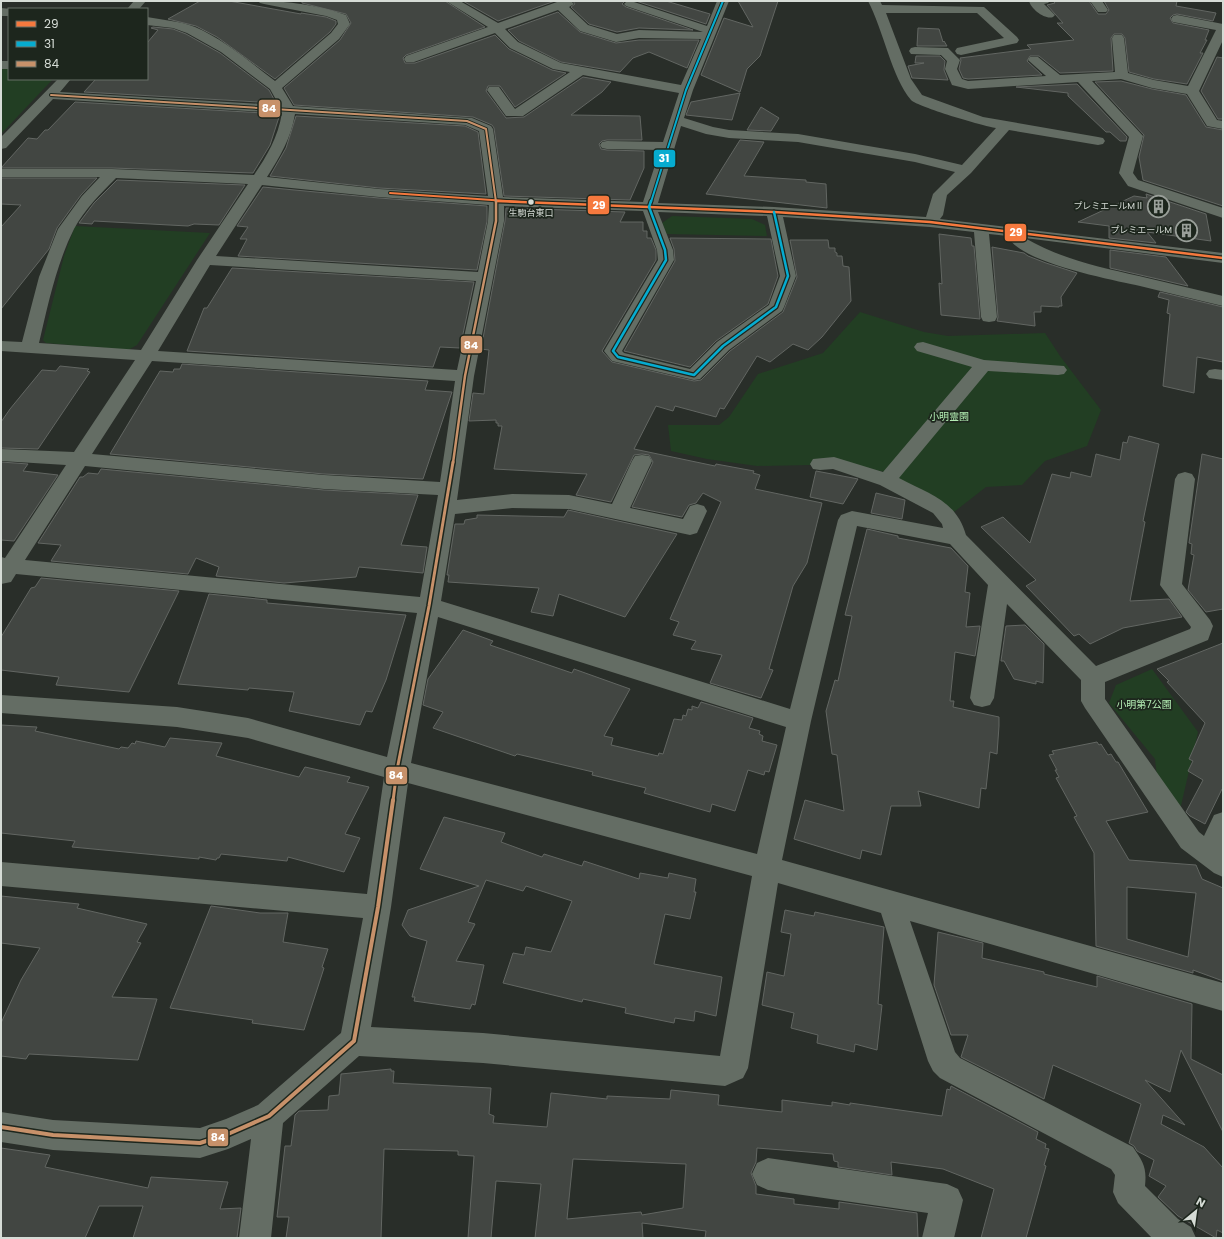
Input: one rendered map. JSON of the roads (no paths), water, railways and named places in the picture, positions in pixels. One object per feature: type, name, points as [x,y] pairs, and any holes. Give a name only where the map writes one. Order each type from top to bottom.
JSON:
[{"type":"street","points":[[264,1],[287,3],[330,13],[342,18],[344,24],[335,36],[275,87]]},
{"type":"street","points":[[452,1],[496,27],[514,45],[557,66],[686,90]]},
{"type":"street","points":[[723,1],[686,90],[649,207],[665,250],[666,260],[613,351],[618,356],[694,375],[723,346],[776,307],[788,276],[774,212]]},
{"type":"street","points":[[1035,2],[1049,15]]},
{"type":"street","points":[[410,59],[496,27],[567,3],[584,28],[616,38],[639,34],[709,34]]},
{"type":"street","points":[[630,4],[709,34]]},
{"type":"street","points":[[961,51],[1013,40],[980,8],[877,5],[906,79],[917,98],[980,122],[1098,141]]},
{"type":"street","points":[[1177,18],[1222,27],[1192,91]]},
{"type":"street","points":[[148,21],[174,25],[191,30],[225,49],[275,87],[288,111],[286,128],[275,154],[259,180],[205,260],[80,459],[4,570],[429,606],[799,720]]},
{"type":"street","points":[[1118,38],[1122,75]]},
{"type":"street","points":[[915,51],[944,51],[954,60],[951,69],[957,82],[968,85],[1122,75],[1152,84],[1192,91],[1212,123],[1223,125]]},
{"type":"street","points":[[1034,60],[1057,79]]},
{"type":"street","points":[[494,90],[511,113],[518,113],[580,71]]},
{"type":"street","points":[[1082,78],[1136,136],[1126,173],[1133,183],[1223,213]]},
{"type":"street","points":[[1,145],[64,80]]},
{"type":"street","points":[[1,1127],[53,1136],[200,1143],[228,1134],[269,1116],[354,1042],[378,907],[397,770],[429,606],[447,498],[465,376],[496,222],[496,201],[486,129],[467,122],[51,95]]},
{"type":"street","points":[[676,120],[711,131],[729,134],[798,138],[915,158],[966,170]]},
{"type":"street","points":[[930,222],[936,215],[940,194],[966,170],[1004,127]]},
{"type":"street","points":[[607,145],[668,146]]},
{"type":"street","points":[[1,172],[112,173],[259,180],[379,193],[496,201],[774,212],[930,222],[1223,258]]},
{"type":"street","points":[[29,348],[48,277],[66,229],[87,199],[112,173]]},
{"type":"street","points":[[981,228],[989,317]]},
{"type":"street","points":[[1014,232],[1017,240],[1036,251],[1065,263],[1098,273],[1223,301]]},
{"type":"street","points":[[205,260],[485,277]]},
{"type":"street","points":[[1,346],[465,376]]},
{"type":"street","points":[[923,347],[984,364],[1058,370]]},
{"type":"street","points":[[887,480],[984,364]]},
{"type":"street","points":[[1,455],[80,459],[254,476],[447,498],[512,502],[569,502],[618,512],[693,520]]},
{"type":"street","points":[[618,512],[642,461]]},
{"type":"street","points":[[820,464],[834,463],[887,480],[940,508],[952,522],[956,538],[1092,677],[1093,701],[1190,840],[1215,860],[1223,823]]},
{"type":"street","points":[[1092,677],[1200,634],[1202,626],[1171,585],[1185,479]]},
{"type":"street","points":[[354,1042],[484,1048],[725,1071],[732,1068],[767,868],[799,720],[848,520],[852,518],[956,538]]},
{"type":"street","points":[[982,698],[999,583]]},
{"type":"street","points":[[1,704],[177,717],[248,728],[397,770],[767,868],[1223,997]]},
{"type":"street","points":[[1,874],[378,907]]},
{"type":"street","points":[[892,903],[943,1061],[950,1068],[1122,1158],[1131,1171],[1129,1192],[1167,1230],[1180,1238]]},
{"type":"street","points":[[255,1238],[269,1116]]},
{"type":"street","points":[[768,1174],[947,1200],[938,1238]]},
{"type":"place","name":"生駒台東口","points":[[531,202]]},
{"type":"place","name":"プレミエールMⅡ","points":[[1159,206]]},
{"type":"place","name":"プレミエールM","points":[[1187,230]]},
{"type":"park label","name":"小明霊園","points":[[949,416]]},
{"type":"park label","name":"小明第7公園","points":[[1144,704]]}]
